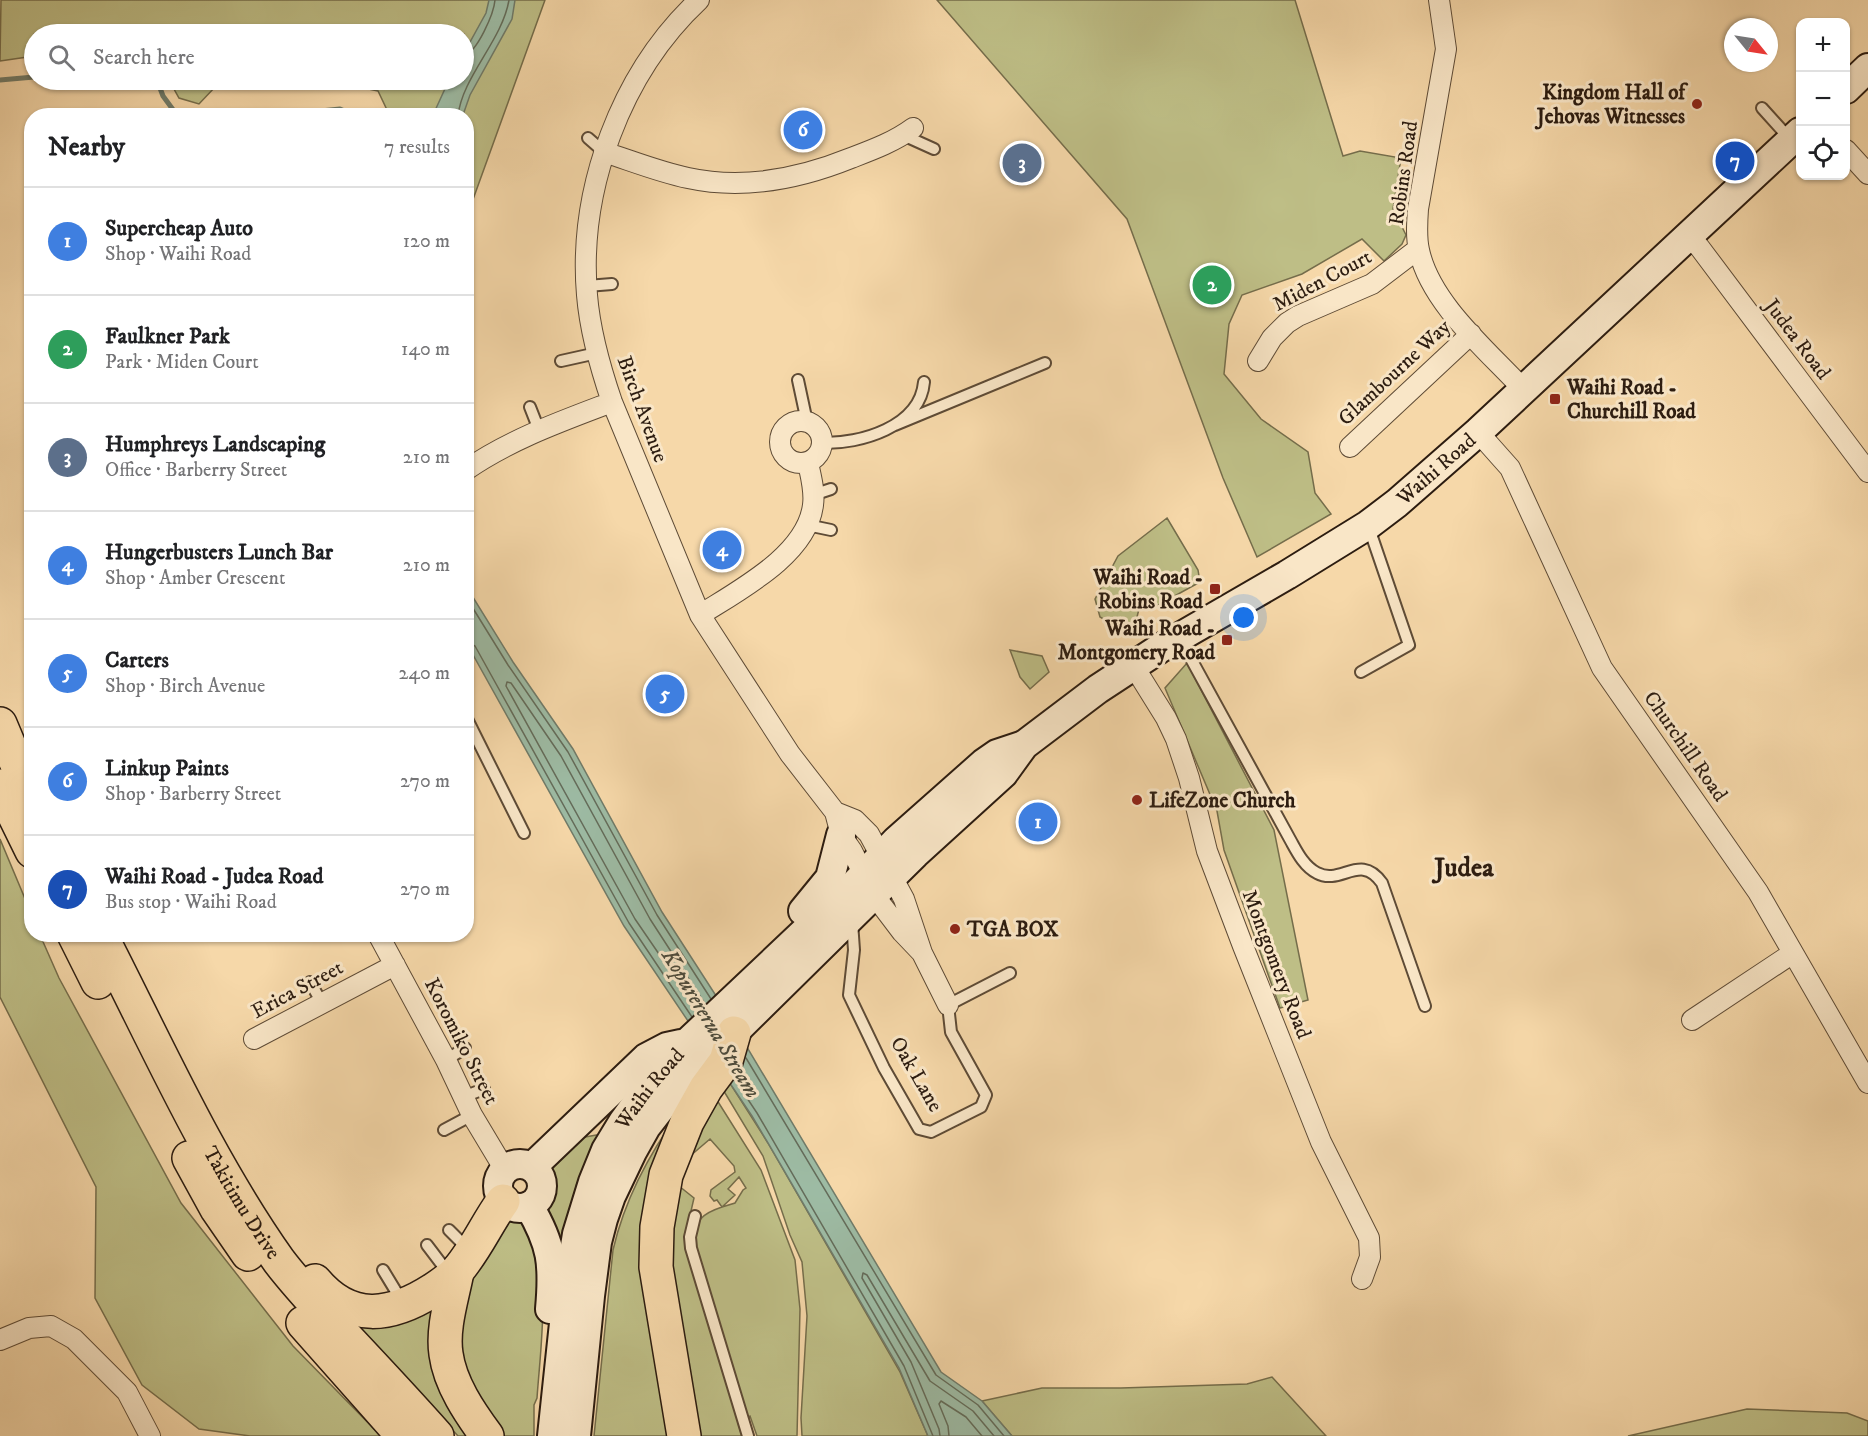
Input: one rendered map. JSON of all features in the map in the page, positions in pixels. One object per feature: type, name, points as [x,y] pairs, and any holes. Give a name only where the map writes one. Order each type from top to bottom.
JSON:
[{"type":"highway","points":[[0,724],[24,781]]},
{"type":"highway","points":[[0,786],[24,835]]},
{"type":"highway","name":"Takitimu Drive","points":[[78,942],[164,1112],[217,1209],[278,1294],[403,1436]]},
{"type":"highway","name":"Takitimu Drive","points":[[104,942],[173,1082],[218,1166],[280,1263],[437,1436]]},
{"type":"highway","points":[[684,1436],[656,1268],[656,1237],[666,1175],[687,1122],[706,1088],[703,1058],[726,1061],[739,1017]]},
{"type":"highway","points":[[173,1082],[290,1251],[322,1289],[335,1300],[361,1311],[388,1311],[405,1306],[457,1258],[517,1186]]},
{"type":"highway","points":[[457,1258],[446,1336],[446,1355],[460,1395],[488,1436]]},
{"type":"main road","points":[[1850,84],[1868,68]]},
{"type":"main road","name":"Waihi Road","points":[[739,1017],[851,919],[878,876],[896,841],[984,763],[997,754],[1024,745],[1133,665],[1287,575],[1368,525],[1397,503],[1478,432],[1796,136]]},
{"type":"main road","points":[[772,961],[804,911],[830,878],[838,823]]},
{"type":"main road","name":"Waihi Road","points":[[739,1017],[772,961],[878,876]]},
{"type":"main road","points":[[555,1401],[546,1341],[551,1292],[550,1250],[544,1232],[517,1186],[566,1134],[646,1058],[667,1047],[703,1058]]},
{"type":"main road","name":"Waihi Road","points":[[564,1434],[555,1401],[577,1234],[593,1182],[606,1150],[650,1085],[703,1058]]},
{"type":"main road","name":"Waihi Road","points":[[564,1434],[590,1296],[597,1242],[611,1196],[646,1127],[703,1058]]},
{"type":"main road","points":[[566,1134],[623,1122]]},
{"type":"street","name":"Birch Avenue","points":[[699,0],[647,63],[628,97],[604,152],[593,198],[588,239],[587,286],[597,353],[612,402],[700,615],[790,753],[878,876]]},
{"type":"street","name":"Robins Road","points":[[1439,0],[1446,49],[1418,209],[1418,249],[1434,289],[1441,300],[1523,389]]},
{"type":"street","points":[[604,152],[687,178],[738,183],[786,179],[831,166],[888,143],[908,131]]},
{"type":"street","points":[[1850,155],[1868,174]]},
{"type":"street","name":"Judea Road","points":[[1689,235],[1868,472]]},
{"type":"street","name":"Miden Court","points":[[1258,361],[1272,338],[1287,323],[1372,284],[1418,249]]},
{"type":"street","name":"Glambourne Way","points":[[1350,447],[1471,333]]},
{"type":"street","points":[[474,465],[539,430],[612,402]]},
{"type":"street","points":[[800,421],[807,422],[818,430],[822,443],[817,456],[808,464],[792,461],[782,452],[780,445],[783,431],[787,426],[800,421]]},
{"type":"street","name":"Churchill Road","points":[[1478,432],[1510,468],[1602,668],[1758,892],[1868,1083]]},
{"type":"street","points":[[700,615],[789,553],[807,525],[822,492],[808,464]]},
{"type":"street","name":"Montgomery Road","points":[[1133,665],[1166,718],[1176,740],[1189,778],[1207,851],[1243,946],[1322,1142],[1368,1238],[1370,1257],[1362,1279]]},
{"type":"street","name":"Oak Lane","points":[[878,876],[904,899],[922,953],[948,1005]]},
{"type":"street","name":"Koromiko Street","points":[[382,942],[446,1060],[472,1115],[517,1186]]},
{"type":"street","points":[[1692,1020],[1793,953]]},
{"type":"street","name":"Erica Street","points":[[254,1040],[395,965]]},
{"type":"street","points":[[0,1340],[29,1328],[51,1326],[74,1339],[127,1392],[150,1436]]},
{"type":"lane","points":[[1762,108],[1796,136]]},
{"type":"lane","points":[[908,131],[934,149]]},
{"type":"lane","points":[[588,138],[604,152]]},
{"type":"lane","points":[[587,286],[612,284]]},
{"type":"lane","points":[[561,361],[597,353]]},
{"type":"lane","points":[[822,443],[854,441],[1045,363]]},
{"type":"lane","points":[[798,380],[807,422]]},
{"type":"lane","points":[[895,425],[918,404],[924,382]]},
{"type":"lane","points":[[530,407],[539,430]]},
{"type":"lane","points":[[807,525],[831,530]]},
{"type":"lane","points":[[1361,672],[1409,645],[1368,525]]},
{"type":"lane","points":[[1179,637],[1305,863],[1323,875],[1366,869],[1382,883],[1425,1006]]},
{"type":"lane","points":[[474,733],[524,833]]},
{"type":"lane","name":"Oak Lane","points":[[851,919],[854,950],[849,995],[884,1068],[919,1129],[931,1132],[981,1107],[986,1095],[951,1032],[948,1005]]},
{"type":"lane","points":[[948,1005],[1010,973]]},
{"type":"lane","points":[[310,982],[322,1003]]},
{"type":"lane","points":[[446,1060],[465,1048]]},
{"type":"lane","points":[[463,1097],[484,1089]]},
{"type":"lane","points":[[444,1130],[472,1115]]},
{"type":"lane","points":[[695,1216],[690,1237],[691,1248],[748,1436]]},
{"type":"lane","points":[[427,1245],[457,1258]]},
{"type":"lane","points":[[383,1270],[405,1306]]},
{"type":"green space","points":[[1,0],[545,0],[474,197],[474,108],[386,108],[378,91],[373,90],[474,90],[474,24],[24,24],[24,57],[0,61]]},
{"type":"green space","points":[[937,0],[1295,0],[1343,156],[1360,151],[1401,158],[1393,209],[1406,235],[1402,244],[1384,261],[1362,239],[1302,274],[1242,295],[1229,324],[1224,374],[1261,419],[1308,452],[1315,493],[1331,514],[1257,557],[1223,478],[1127,219]]},
{"type":"green space","points":[[175,90],[212,90],[199,104],[179,98]]},
{"type":"green space","points":[[1167,518],[1198,570],[1200,582],[1151,609],[1139,609],[1136,621],[1122,630],[1100,617],[1095,599],[1118,556]]},
{"type":"green space","points":[[1010,650],[1042,656],[1049,672],[1030,689],[1020,677]]},
{"type":"green space","points":[[1187,663],[1274,830],[1308,1000],[1280,1008],[1224,850],[1217,811],[1165,688]]},
{"type":"green space","points":[[0,839],[24,896],[24,942],[43,942],[59,978],[181,1203],[293,1346],[381,1436],[250,1436],[199,1429],[142,1385],[95,1298],[96,1187],[0,997]]},
{"type":"green space","points":[[728,1080],[768,1143],[900,1372],[928,1436],[802,1436],[807,1316],[802,1262],[790,1235],[763,1156],[722,1088]]},
{"type":"green space","points":[[715,1097],[761,1170],[795,1260],[800,1309],[797,1436],[757,1436],[750,1416],[738,1423],[742,1436],[694,1436],[665,1278],[682,1160]],"holes":[[[710,1139],[734,1166],[735,1172],[711,1190],[710,1196],[722,1207],[703,1216],[690,1244],[688,1224],[694,1198],[679,1186],[689,1157]],[[739,1177],[746,1188],[735,1203],[722,1207],[735,1195],[728,1189]]]},
{"type":"green space","points":[[681,1110],[669,1148],[674,1436],[594,1436],[613,1250],[618,1231],[640,1176],[659,1142]]},
{"type":"green space","points":[[602,1134],[577,1183],[567,1220],[559,1265],[547,1212],[556,1193],[549,1162],[574,1139]]},
{"type":"green space","points":[[518,1219],[527,1221],[535,1242],[542,1286],[542,1331],[537,1398],[534,1405],[534,1436],[497,1436],[475,1401],[454,1334],[464,1293],[482,1252],[506,1223]]},
{"type":"green space","points":[[443,1291],[483,1436],[458,1436],[362,1330],[358,1322]]},
{"type":"green space","points":[[1272,1377],[1326,1436],[1012,1436],[982,1401],[1042,1388],[1247,1384]]},
{"type":"green space","points":[[1747,1409],[1847,1413],[1868,1421],[1868,1436],[1628,1436]]},
{"type":"water","points":[[489,0],[515,0],[512,19],[474,88],[474,35],[486,13]]},
{"type":"water","points":[[444,90],[473,90],[465,108],[436,108]]},
{"type":"water","name":"Kopurererua Stream","points":[[474,599],[513,662],[573,749],[662,912],[720,1002],[941,1372],[982,1401],[1012,1436],[928,1436],[899,1368],[752,1116],[624,926],[474,657]]},
{"type":"waterway","points":[[0,80],[24,78]]},
{"type":"waterway","points":[[161,90],[172,108]]},
{"type":"place","name":"Kingdom Hall of Jehovas Witnesses","points":[[1697,104]]},
{"type":"place","name":"Linkup Paints","points":[[803,130]]},
{"type":"place","name":"Waihi Road - Judea Road","points":[[1735,161]]},
{"type":"place","name":"Humphreys Landscaping","points":[[1022,163]]},
{"type":"place","name":"Faulkner Park","points":[[1212,285]]},
{"type":"place","name":"Waihi Road - Churchill Road","points":[[1555,399]]},
{"type":"place","name":"Hungerbusters Lunch Bar","points":[[722,550]]},
{"type":"place","name":"Waihi Road - Robins Road","points":[[1215,589]]},
{"type":"place","name":"Waihi Road - Montgomery Road","points":[[1227,640]]},
{"type":"place","name":"Carters","points":[[665,694]]},
{"type":"place","name":"LifeZone Church","points":[[1137,800]]},
{"type":"place","name":"Supercheap Auto","points":[[1038,822]]},
{"type":"place","name":"TGA BOX","points":[[955,929]]},
{"type":"district","name":"Judea","points":[[1464,867]]}]
